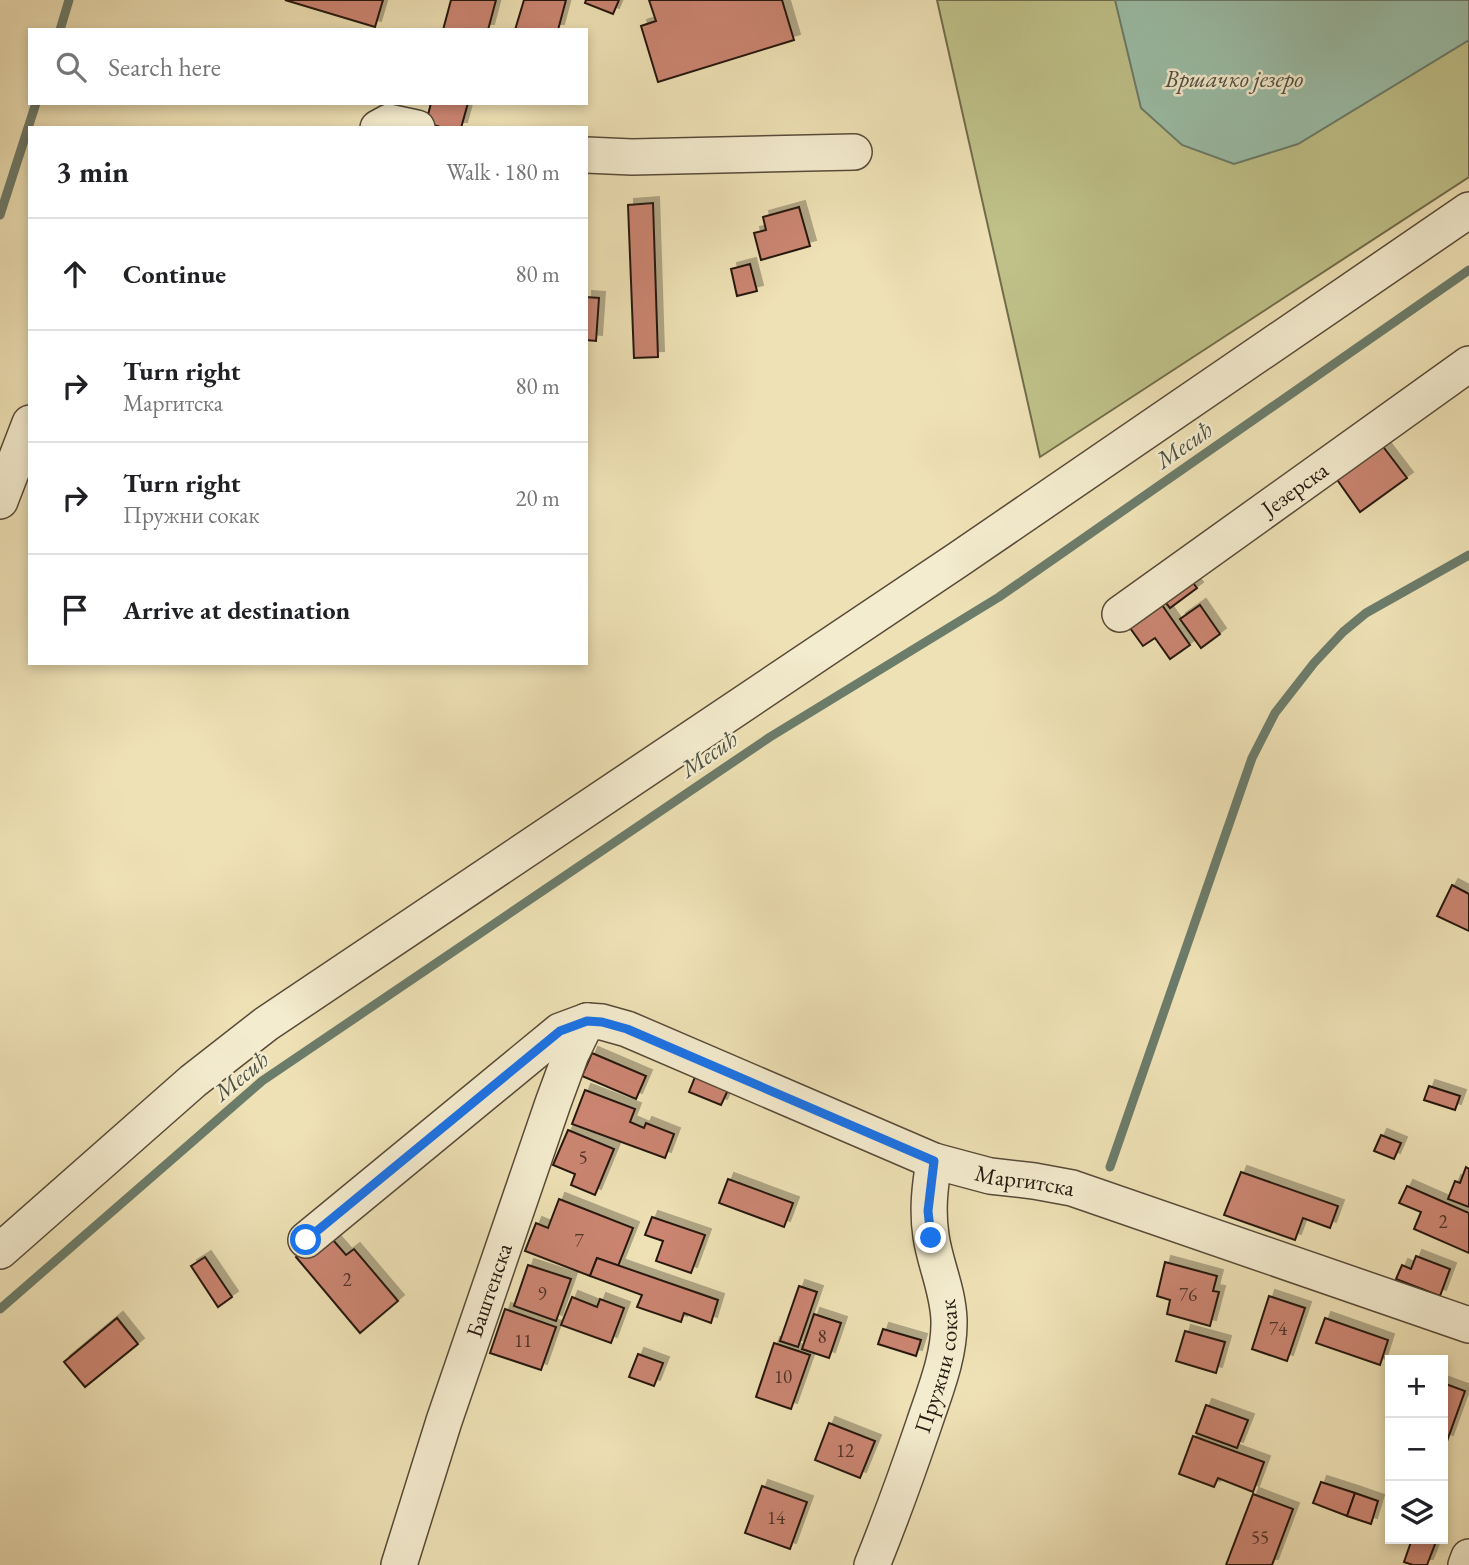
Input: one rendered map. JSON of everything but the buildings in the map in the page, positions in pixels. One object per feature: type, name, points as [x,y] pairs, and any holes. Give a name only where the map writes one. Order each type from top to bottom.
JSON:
[{"type":"street","points":[[382,126],[389,122],[407,126]]},
{"type":"street","points":[[588,155],[632,157],[854,152]]},
{"type":"street","points":[[0,1251],[193,1081],[266,1024],[959,559],[1469,210]]},
{"type":"street","name":"Језерска","points":[[1120,614],[1469,364]]},
{"type":"street","points":[[0,500],[28,428]]},
{"type":"street","points":[[306,1240],[560,1031],[587,1021]]},
{"type":"street","name":"Маргитска","points":[[587,1021],[627,1029],[934,1161],[990,1176],[1072,1188],[1469,1325]]},
{"type":"street","name":"Баштенска","points":[[399,1565],[444,1421],[553,1103],[571,1054],[587,1021]]},
{"type":"street","name":"Пружни сокак","points":[[872,1565],[897,1504],[948,1344],[947,1297],[931,1238],[928,1211],[934,1161]]},
{"type":"street","points":[[1466,1565],[1469,1557]]},
{"type":"green space","points":[[937,0],[1469,0],[1469,177],[1040,457]]},
{"type":"water","name":"Вршачко језеро","points":[[1115,0],[1469,0],[1469,40],[1298,144],[1234,164],[1182,145],[1141,108]]},
{"type":"waterway","points":[[61,28],[69,0]]},
{"type":"waterway","points":[[29,126],[35,105]]},
{"type":"waterway","points":[[0,215],[28,128]]},
{"type":"waterway","name":"Месић","points":[[0,1309],[262,1081],[770,737],[999,597],[1469,270]]},
{"type":"waterway","points":[[1110,1167],[1252,758],[1275,713],[1314,663],[1343,632],[1366,613],[1469,555]]},
{"type":"route","points":[[306,1240],[560,1031],[587,1021],[627,1029],[934,1161],[928,1211],[931,1238]]}]
